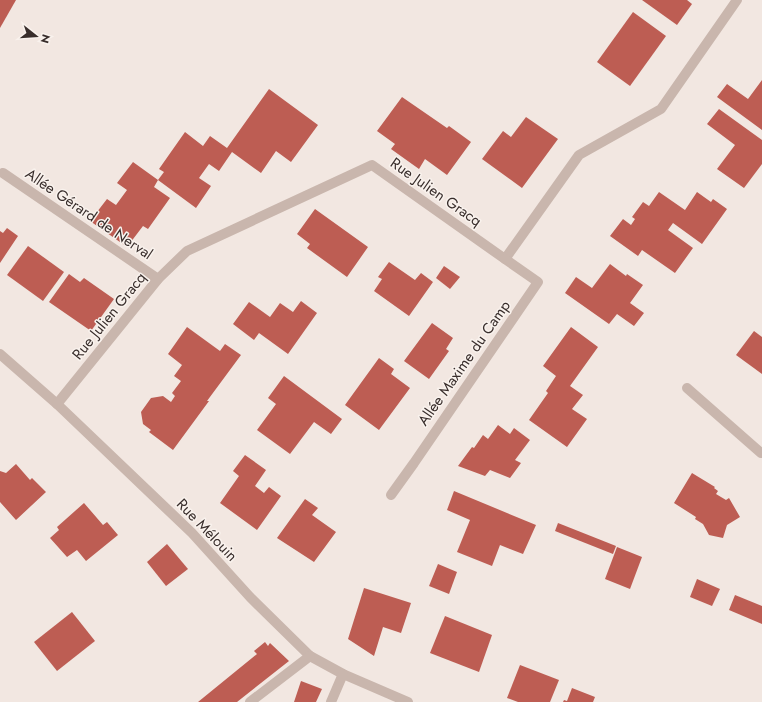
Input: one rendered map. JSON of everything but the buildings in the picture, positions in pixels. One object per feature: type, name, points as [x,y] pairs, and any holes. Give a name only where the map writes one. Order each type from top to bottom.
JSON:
[{"type":"street","points":[[505,259],[579,155],[660,109],[737,0]]},
{"type":"street","name":"Rue Julien Gracq","points":[[57,404],[158,279],[187,251],[372,165],[505,259]]},
{"type":"street","name":"Allée Gérard de Nerval","points":[[3,173],[158,279]]},
{"type":"street","name":"Allée Maxime du Camp","points":[[391,494],[414,463],[538,282],[505,259]]},
{"type":"street","name":"Rue Mélouin","points":[[0,354],[57,404],[192,533],[250,597],[310,656],[343,674],[408,702]]},
{"type":"street","points":[[687,388],[762,453]]},
{"type":"street","points":[[250,702],[310,656]]},
{"type":"street","points":[[331,702],[343,674]]}]
